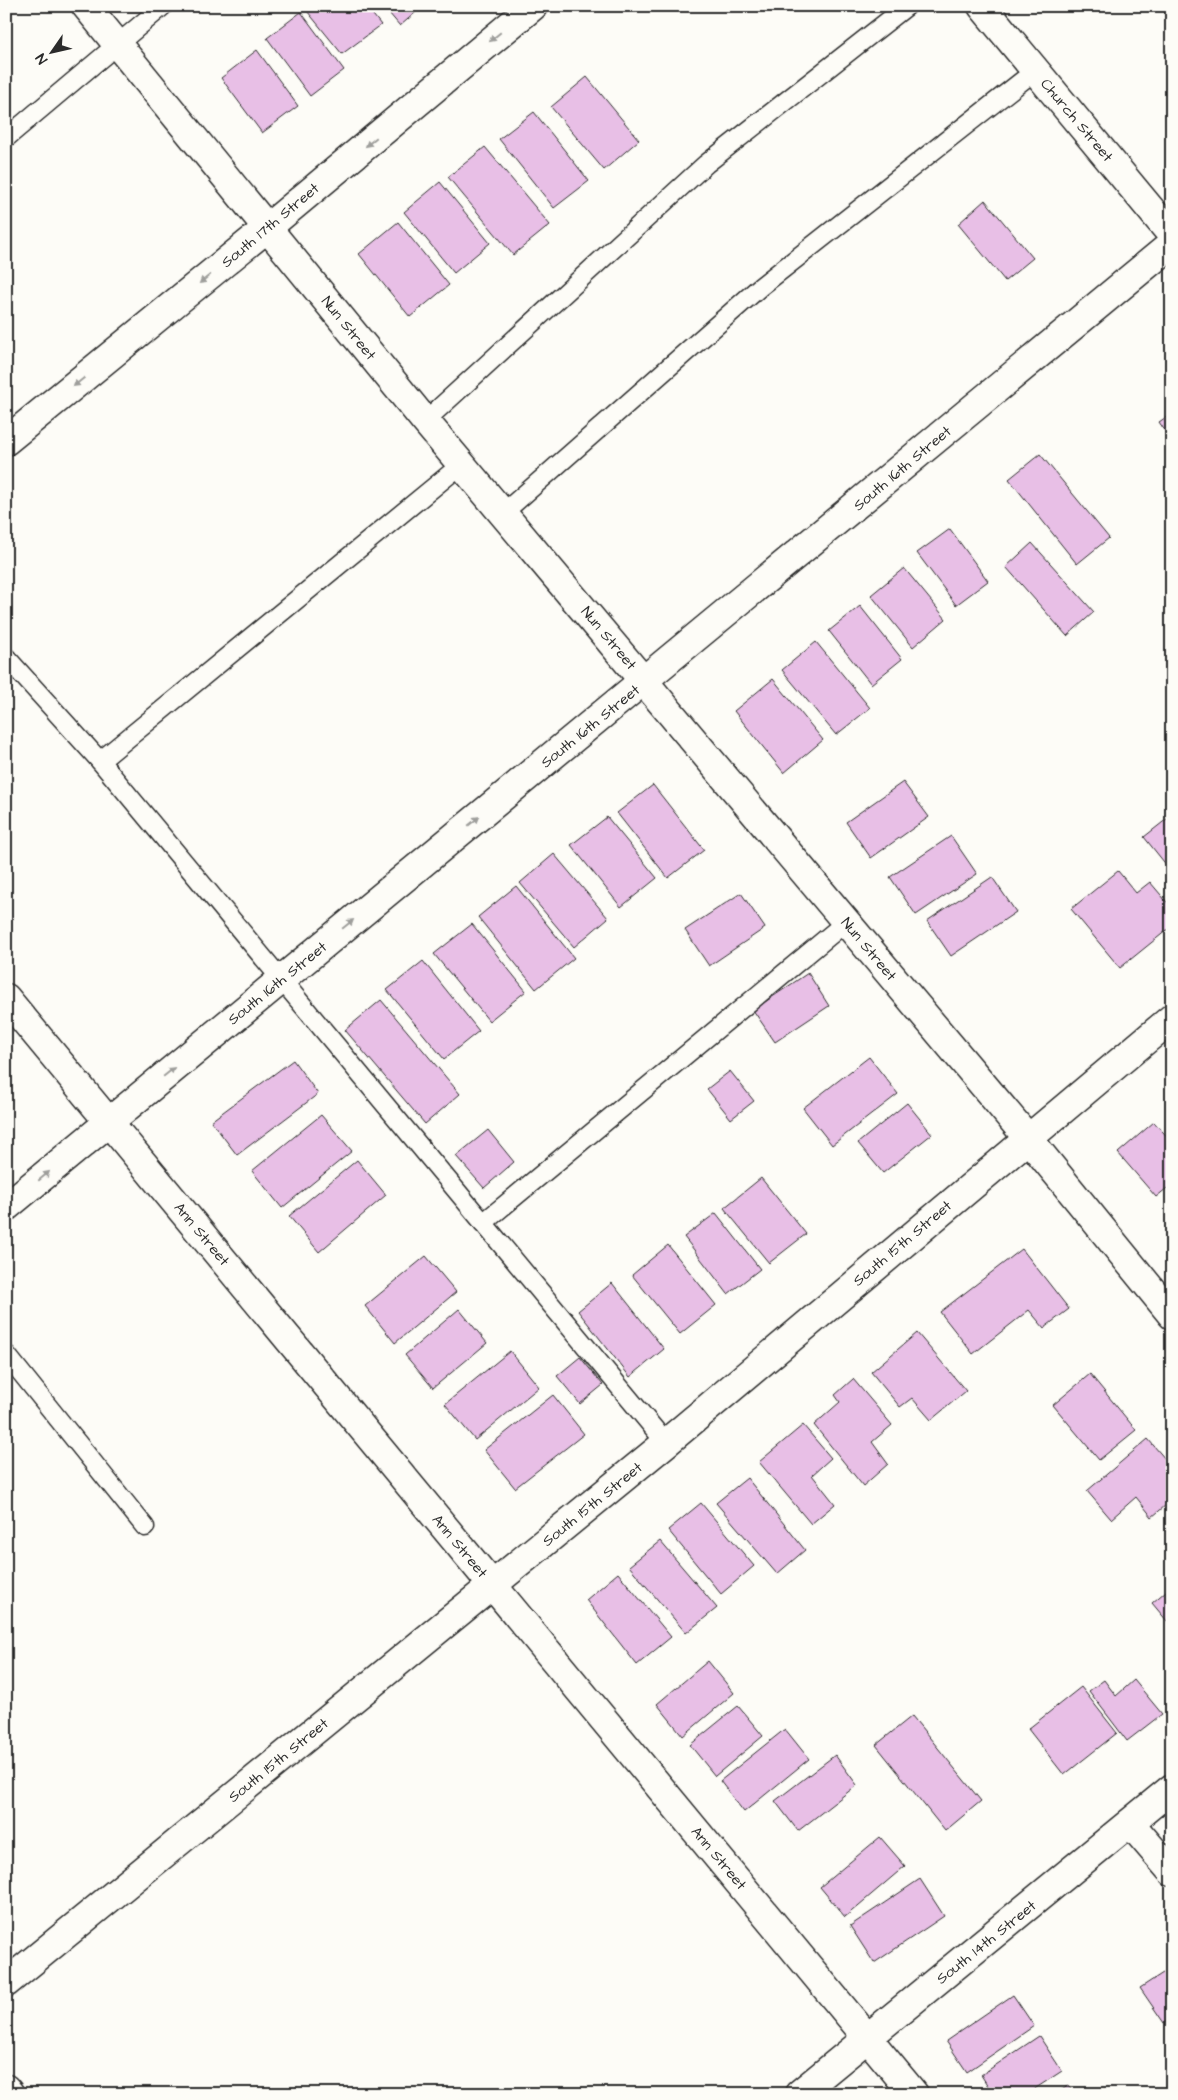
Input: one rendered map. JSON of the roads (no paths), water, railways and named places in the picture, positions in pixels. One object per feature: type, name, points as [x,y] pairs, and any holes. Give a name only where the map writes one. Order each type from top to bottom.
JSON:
[{"type":"street","name":"Nun Street","points":[[86,6],[425,420],[1027,1138],[1172,1315]]},
{"type":"street","name":"South 17th Street","points":[[6,441],[267,228],[533,6]]},
{"type":"street","name":"Church Street","points":[[982,6],[1172,235]]},
{"type":"street","name":"South 16th Street","points":[[6,1207],[1172,244]]},
{"type":"street","name":"Ann Street","points":[[6,998],[914,2094]]},
{"type":"street","name":"South 15th Street","points":[[6,1983],[666,1443],[1172,1018]]},
{"type":"street","name":"South 14th Street","points":[[799,2094],[1172,1788]]},
{"type":"street","points":[[1130,1823],[1172,1872]]},
{"type":"street","points":[[6,2089],[10,2094]]},
{"type":"lane","points":[[6,138],[163,6]]},
{"type":"lane","points":[[425,420],[706,164],[907,6]]},
{"type":"lane","points":[[503,513],[760,287],[1036,70]]},
{"type":"lane","points":[[100,761],[462,464]]},
{"type":"lane","points":[[6,657],[100,761],[666,1443]]},
{"type":"lane","points":[[483,1223],[846,922]]},
{"type":"lane","points":[[6,1354],[144,1526]]}]
